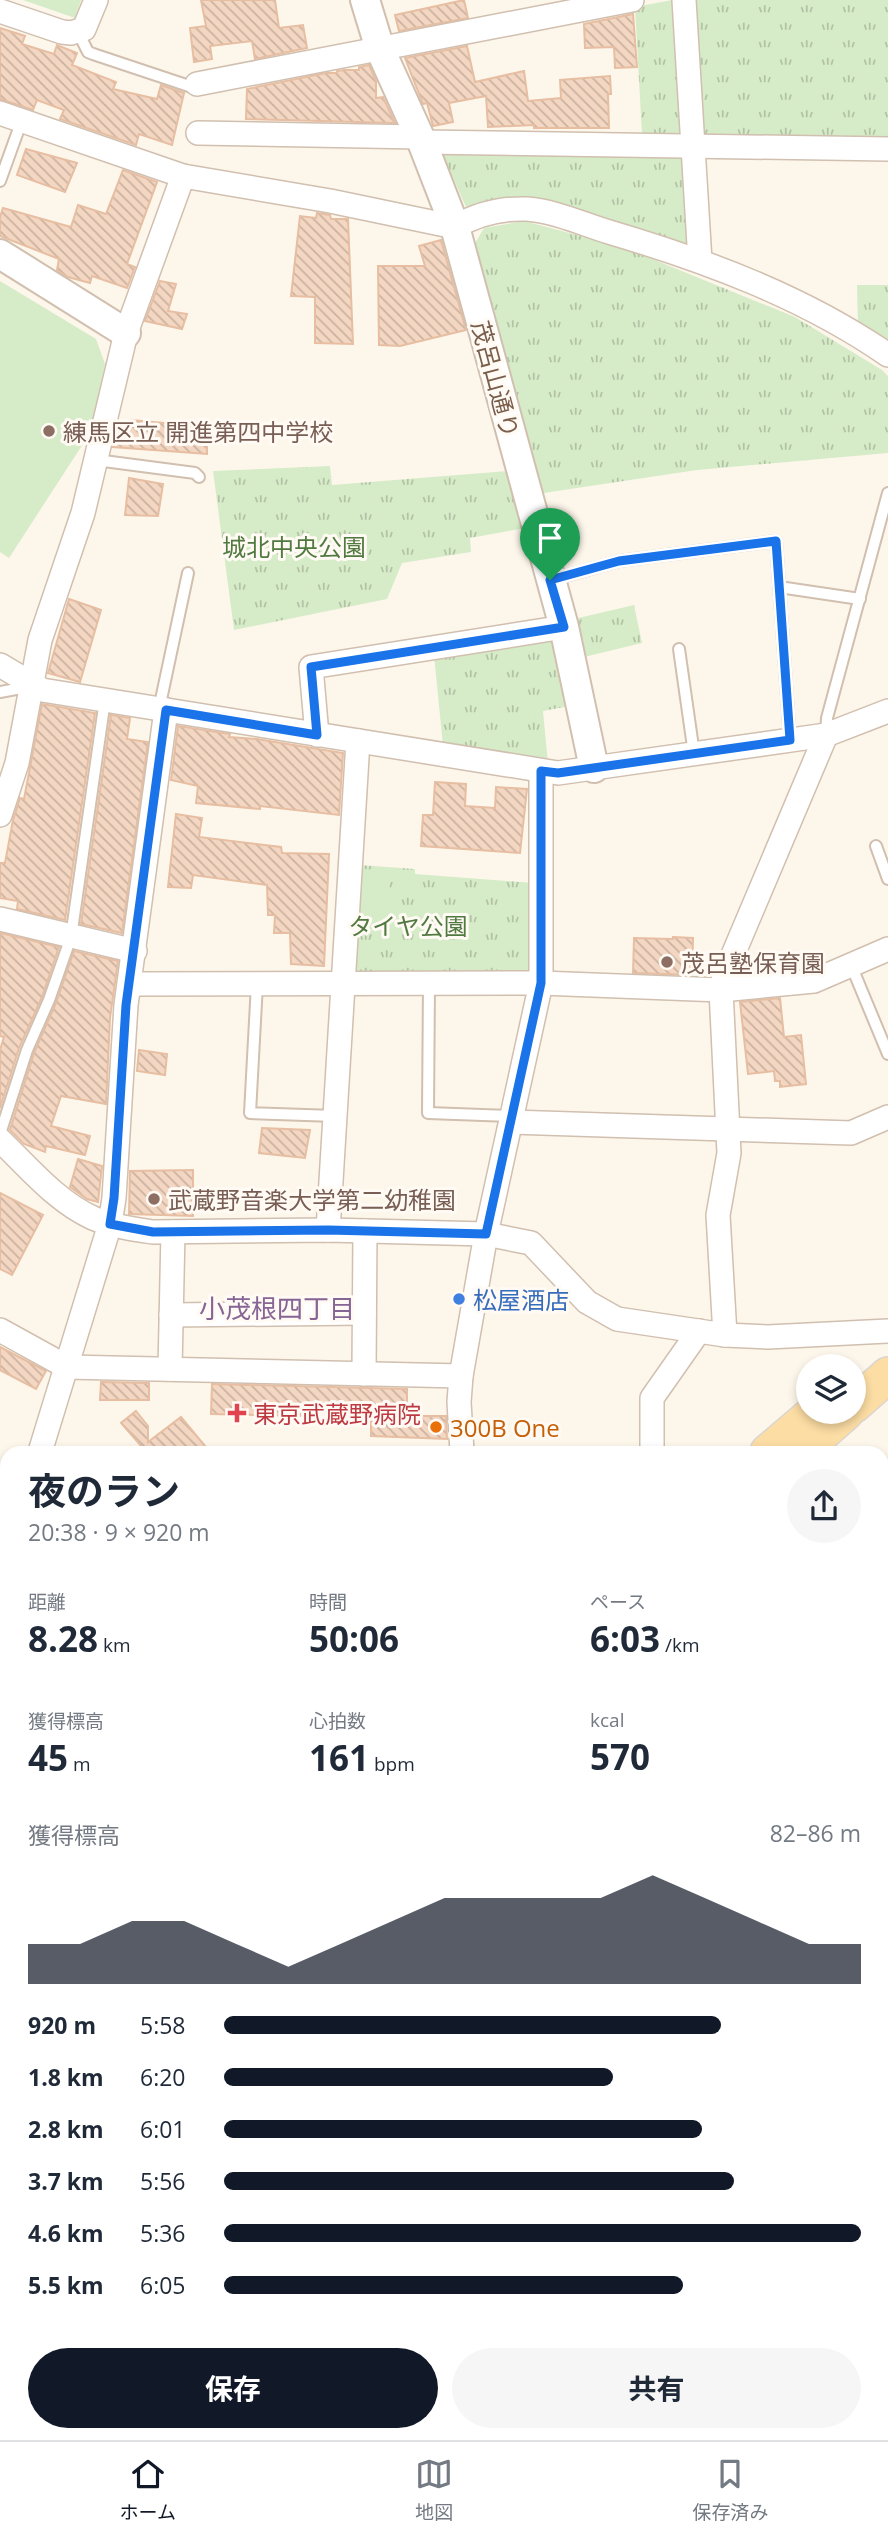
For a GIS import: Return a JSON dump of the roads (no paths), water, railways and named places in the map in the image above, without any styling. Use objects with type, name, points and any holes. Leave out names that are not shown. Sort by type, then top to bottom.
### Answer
[{"type":"main road","points":[[866,1368],[888,1349]]},
{"type":"main road","points":[[866,1394],[888,1375]]},
{"type":"main road","points":[[775,1446],[801,1424]]},
{"type":"main road","points":[[807,1446],[832,1424]]},
{"type":"street","points":[[0,11],[62,32],[78,32],[89,21],[96,0]]},
{"type":"street","name":"茂呂山通り","points":[[365,0],[380,49],[421,139],[455,227],[564,627],[594,768]]},
{"type":"street","points":[[197,84],[632,0]]},
{"type":"street","points":[[684,0],[699,261]]},
{"type":"street","points":[[0,113],[183,176],[330,201],[455,227],[493,211],[529,209],[699,261],[807,308],[888,355]]},
{"type":"street","points":[[198,133],[888,149]]},
{"type":"street","points":[[0,815],[17,762],[40,640],[83,513],[126,333],[183,176]]},
{"type":"street","points":[[0,254],[126,333]]},
{"type":"street","points":[[317,735],[311,667],[564,627]]},
{"type":"street","points":[[0,665],[42,690],[558,773],[826,735],[888,711]]},
{"type":"street","points":[[42,1446],[110,1224],[126,1005],[135,951],[163,709]]},
{"type":"street","points":[[725,1335],[718,1215],[729,1153],[729,1129],[721,990],[729,964],[826,735]]},
{"type":"street","points":[[328,1230],[358,741]]},
{"type":"street","points":[[462,1446],[459,1402],[461,1376],[486,1234],[541,983],[541,771]]},
{"type":"street","points":[[0,919],[135,951]]},
{"type":"street","points":[[130,984],[541,983],[721,990],[814,981],[888,949]]},
{"type":"street","points":[[512,1119],[851,1133],[888,1117]]},
{"type":"street","points":[[0,1140],[74,1207],[92,1218],[110,1224],[153,1232],[328,1230],[486,1234],[531,1243],[587,1302],[618,1319],[725,1335],[792,1336],[888,1331]]},
{"type":"street","points":[[170,1369],[173,1231]]},
{"type":"street","points":[[363,1374],[365,1231]]},
{"type":"street","points":[[171,1315],[364,1313]]},
{"type":"street","points":[[0,1330],[67,1367],[461,1376]]},
{"type":"street","points":[[652,1446],[652,1398],[699,1331]]},
{"type":"lane","points":[[78,32],[88,52],[189,86],[197,84]]},
{"type":"lane","points":[[0,181],[22,120]]},
{"type":"lane","points":[[96,460],[195,473],[199,477]]},
{"type":"lane","points":[[826,735],[827,718],[888,493]]},
{"type":"lane","points":[[550,580],[619,561],[776,541],[790,740]]},
{"type":"lane","points":[[163,709],[188,573]]},
{"type":"lane","points":[[779,587],[860,599]]},
{"type":"lane","points":[[679,649],[694,754]]},
{"type":"lane","points":[[0,692],[33,686]]},
{"type":"lane","points":[[0,1134],[27,1050],[49,1000],[71,937],[105,700]]},
{"type":"lane","points":[[876,846],[888,879]]},
{"type":"lane","points":[[851,965],[888,1054]]},
{"type":"lane","points":[[429,983],[428,1113],[512,1119]]},
{"type":"lane","points":[[257,984],[250,1113],[335,1116]]},
{"type":"place","name":"練馬区立 開進第四中学校","points":[[49,431]]},
{"type":"place","name":"茂呂塾保育園","points":[[667,962]]},
{"type":"place","name":"武蔵野音楽大学第二幼稚園","points":[[154,1199]]},
{"type":"place","name":"松屋酒店","points":[[459,1299]]},
{"type":"place","name":"東京武蔵野病院","points":[[237,1413]]},
{"type":"place","name":"300B One","points":[[436,1427]]},
{"type":"district","name":"小茂根四丁目","points":[[277,1308]]},
{"type":"park label","name":"城北中央公園","points":[[294,546]]},
{"type":"park label","name":"タイヤ公園","points":[[408,925]]}]
